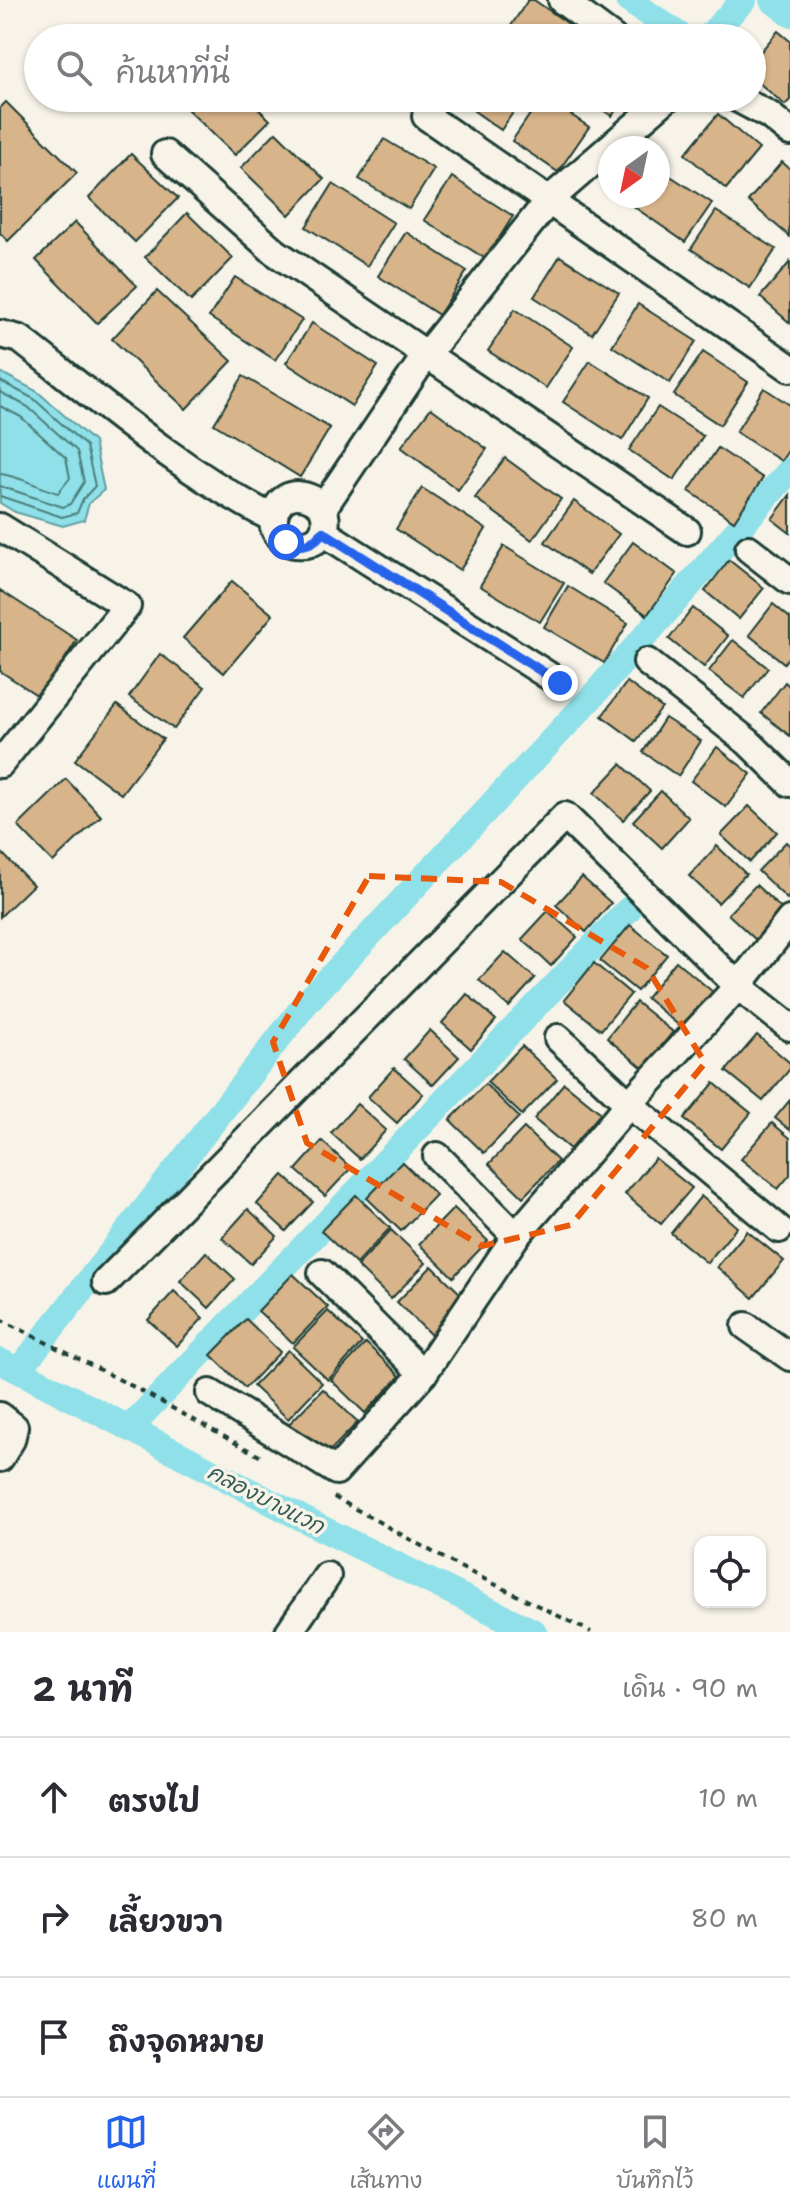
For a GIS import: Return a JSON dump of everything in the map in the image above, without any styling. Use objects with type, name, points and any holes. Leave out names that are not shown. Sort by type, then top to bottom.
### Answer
[{"type":"street","points":[[562,0],[594,24]]},
{"type":"street","points":[[560,683],[323,520],[311,497],[295,495],[280,503],[274,519],[280,536],[295,545],[311,543],[323,520],[426,355],[549,200],[651,112]]},
{"type":"street","points":[[763,112],[790,132]]},
{"type":"street","points":[[426,116],[790,368]]},
{"type":"street","points":[[165,154],[275,252],[687,531]]},
{"type":"street","points":[[0,311],[10,337],[213,485],[274,519]]},
{"type":"street","points":[[0,527],[127,606],[0,764]]},
{"type":"street","points":[[749,549],[790,581]]},
{"type":"street","points":[[647,662],[748,742],[790,783]]},
{"type":"street","points":[[106,1282],[565,816],[738,986],[790,1027]]},
{"type":"street","points":[[210,1393],[336,1471],[423,1374],[516,1236],[629,1104],[738,986],[790,920]]},
{"type":"street","points":[[558,1038],[629,1104],[779,1229]]},
{"type":"street","points":[[437,1156],[516,1236]]},
{"type":"street","points":[[322,1273],[423,1374]]},
{"type":"street","points":[[746,1326],[790,1357]]},
{"type":"street","points":[[0,1416],[14,1427],[11,1440],[0,1458]]},
{"type":"street","points":[[289,1632],[327,1576]]},
{"type":"path","points":[[0,1319],[134,1387],[266,1460]]},
{"type":"path","points":[[334,1497],[456,1565],[591,1632]]},
{"type":"highlighted area","points":[[369,876],[501,882],[647,968],[705,1063],[571,1225],[482,1246],[307,1143],[273,1042]]},
{"type":"water","points":[[0,372],[38,392],[94,442],[104,490],[89,503],[84,520],[63,526],[15,512],[0,503]]},
{"type":"building","points":[[528,0],[534,0],[569,24],[512,24]]},
{"type":"building","points":[[778,31],[790,41],[790,100],[785,105],[766,89],[766,45]]},
{"type":"building","points":[[6,102],[77,173],[8,241],[0,233],[0,108]]},
{"type":"building","points":[[190,112],[262,112],[270,120],[235,155]]},
{"type":"building","points":[[476,112],[513,112],[501,130]]},
{"type":"building","points":[[532,112],[567,112],[589,127],[558,172],[512,141]]},
{"type":"building","points":[[718,114],[759,149],[726,189],[685,154]]},
{"type":"building","points":[[276,132],[324,179],[289,215],[241,168]]},
{"type":"building","points":[[384,139],[434,169],[409,209],[359,179]]},
{"type":"building","points":[[131,154],[178,198],[135,242],[89,198]]},
{"type":"building","points":[[782,162],[790,169],[789,236],[748,201]]},
{"type":"building","points":[[670,176],[712,203],[685,242],[636,208],[670,208]]},
{"type":"building","points":[[452,177],[513,216],[486,259],[424,220]]},
{"type":"building","points":[[333,184],[394,223],[367,266],[306,227]]},
{"type":"building","points":[[716,211],[776,249],[750,288],[691,249]]},
{"type":"building","points":[[187,213],[233,258],[191,301],[145,257]]},
{"type":"building","points":[[75,222],[137,286],[97,323],[36,260]]},
{"type":"building","points":[[406,232],[467,271],[439,315],[378,276]]},
{"type":"building","points":[[560,256],[619,293],[592,334],[534,297]]},
{"type":"building","points":[[790,262],[790,323],[760,297]]},
{"type":"building","points":[[235,277],[302,320],[275,360],[209,317]]},
{"type":"building","points":[[157,291],[232,361],[186,409],[112,339]]},
{"type":"building","points":[[638,304],[696,341],[670,383],[612,346]]},
{"type":"building","points":[[515,309],[573,347],[546,388],[488,351]]},
{"type":"building","points":[[312,323],[378,366],[352,406],[286,363]]},
{"type":"building","points":[[703,352],[748,382],[720,425],[674,395]]},
{"type":"building","points":[[590,361],[648,398],[622,440],[563,402]]},
{"type":"building","points":[[243,376],[330,428],[300,477],[214,424]]},
{"type":"building","points":[[764,388],[790,405],[790,448],[781,461],[736,432]]},
{"type":"building","points":[[658,407],[703,436],[674,480],[629,450]]},
{"type":"building","points":[[431,408],[487,449],[458,490],[401,447]]},
{"type":"building","points":[[718,448],[763,478],[734,521],[689,491]]},
{"type":"building","points":[[505,458],[561,499],[532,540],[475,498]]},
{"type":"building","points":[[422,488],[486,529],[460,570],[396,529]]},
{"type":"building","points":[[790,495],[790,533],[772,519]]},
{"type":"building","points":[[574,501],[619,534],[589,574],[545,542]]},
{"type":"building","points":[[633,542],[677,574],[647,615],[603,583]]},
{"type":"building","points":[[504,546],[564,583],[540,622],[480,586]]},
{"type":"building","points":[[729,560],[764,588],[739,619],[705,591]]},
{"type":"building","points":[[232,581],[273,615],[224,673],[183,638]]},
{"type":"building","points":[[568,586],[628,623],[604,663],[544,627]]},
{"type":"building","points":[[0,590],[77,640],[40,697],[0,671]]},
{"type":"building","points":[[773,604],[790,618],[790,655],[784,663],[749,635]]},
{"type":"building","points":[[693,608],[728,636],[704,667],[669,639]]},
{"type":"building","points":[[733,640],[768,668],[744,698],[709,671]]},
{"type":"building","points":[[160,654],[205,687],[174,729],[129,697]]},
{"type":"building","points":[[627,682],[662,708],[636,741],[602,716]]},
{"type":"building","points":[[785,682],[790,687],[790,736],[761,713]]},
{"type":"building","points":[[117,705],[163,739],[121,794],[75,760]]},
{"type":"building","points":[[665,718],[701,741],[678,776],[643,752]]},
{"type":"building","points":[[717,747],[751,774],[726,807],[691,781]]},
{"type":"building","points":[[621,764],[650,791],[623,820],[594,793]]},
{"type":"building","points":[[66,779],[101,816],[53,862],[18,826]]},
{"type":"building","points":[[661,791],[689,818],[662,848],[633,821]]},
{"type":"building","points":[[749,806],[777,832],[750,862],[721,835]]},
{"type":"building","points":[[786,842],[790,846],[790,895],[787,899],[758,871]]},
{"type":"building","points":[[717,846],[746,874],[718,903],[689,876]]},
{"type":"building","points":[[0,851],[33,885],[0,917]]},
{"type":"building","points":[[582,877],[611,903],[586,932],[556,905]]},
{"type":"building","points":[[756,885],[785,912],[757,941],[728,914]]},
{"type":"building","points":[[548,911],[577,937],[551,966],[522,939]]},
{"type":"building","points":[[630,925],[667,955],[637,991],[600,961]]},
{"type":"building","points":[[505,952],[535,978],[509,1007],[479,980]]},
{"type":"building","points":[[676,961],[713,992],[682,1028],[646,998]]},
{"type":"building","points":[[594,963],[631,994],[601,1030],[564,1000]]},
{"type":"building","points":[[467,994],[496,1020],[471,1049],[442,1023]]},
{"type":"building","points":[[636,1002],[673,1032],[643,1068],[607,1038]]},
{"type":"building","points":[[430,1030],[459,1057],[433,1085],[404,1059]]},
{"type":"building","points":[[757,1035],[790,1063],[790,1069],[763,1101],[726,1071]]},
{"type":"building","points":[[522,1046],[557,1079],[522,1115],[487,1082]]},
{"type":"building","points":[[394,1068],[423,1094],[397,1123],[368,1097]]},
{"type":"building","points":[[564,1083],[601,1113],[570,1149],[534,1119]]},
{"type":"building","points":[[714,1083],[751,1113],[721,1149],[684,1119]]},
{"type":"building","points":[[485,1084],[519,1117],[484,1153],[450,1120]]},
{"type":"building","points":[[790,1100],[790,1130],[775,1118]]},
{"type":"building","points":[[357,1104],[386,1130],[360,1159],[331,1133]]},
{"type":"building","points":[[772,1123],[790,1138],[790,1175],[778,1189],[741,1159]]},
{"type":"building","points":[[524,1128],[558,1161],[523,1197],[489,1164]]},
{"type":"building","points":[[322,1141],[351,1168],[325,1196],[296,1170]]},
{"type":"building","points":[[655,1158],[692,1188],[661,1224],[625,1194]]},
{"type":"building","points":[[402,1162],[436,1195],[401,1231],[367,1198]]},
{"type":"building","points":[[283,1175],[313,1202],[286,1231],[257,1204]]},
{"type":"building","points":[[356,1195],[390,1228],[356,1264],[321,1231]]},
{"type":"building","points":[[701,1196],[737,1227],[707,1263],[671,1233]]},
{"type":"building","points":[[454,1208],[488,1241],[453,1277],[419,1244]]},
{"type":"building","points":[[248,1209],[277,1236],[251,1264],[222,1238]]},
{"type":"building","points":[[391,1230],[426,1263],[391,1299],[357,1266]]},
{"type":"building","points":[[747,1231],[784,1261],[753,1298],[717,1267]]},
{"type":"building","points":[[206,1252],[235,1279],[209,1308],[180,1281]]},
{"type":"building","points":[[432,1266],[466,1299],[431,1335],[397,1302]]},
{"type":"building","points":[[293,1274],[328,1307],[293,1343],[258,1311]]},
{"type":"building","points":[[174,1291],[203,1318],[177,1346],[148,1320]]},
{"type":"building","points":[[328,1311],[362,1343],[328,1380],[293,1347]]},
{"type":"building","points":[[246,1319],[280,1352],[245,1388],[211,1355]]},
{"type":"building","points":[[366,1343],[400,1376],[365,1413],[331,1380]]},
{"type":"building","points":[[288,1350],[322,1383],[288,1419],[253,1386]]},
{"type":"building","points":[[323,1389],[358,1422],[323,1458],[288,1425]]},
{"type":"waterway","points":[[628,0],[663,24]]},
{"type":"waterway","points":[[721,24],[744,0]]},
{"type":"waterway","points":[[772,0],[790,14]]},
{"type":"waterway","points":[[19,1370],[307,1002],[591,698],[790,470]]},
{"type":"waterway","points":[[130,1427],[629,909]]},
{"type":"waterway","name":"คลองบางแวก","points":[[0,1361],[317,1526],[534,1632]]},
{"type":"route","points":[[286,542],[304,545],[323,532],[560,683]]}]
